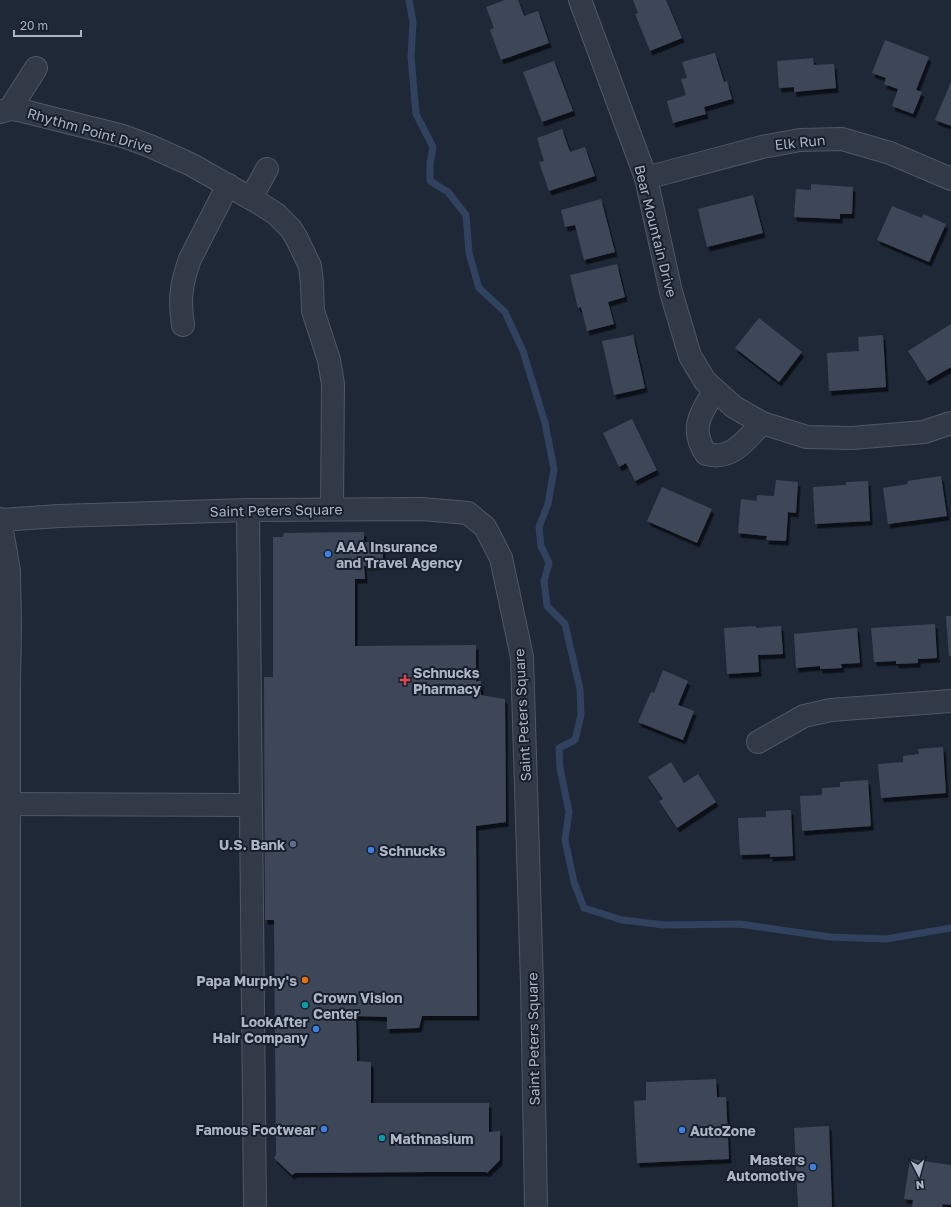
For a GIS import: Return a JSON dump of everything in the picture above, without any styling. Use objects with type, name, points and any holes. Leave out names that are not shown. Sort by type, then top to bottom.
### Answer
[{"type":"street","name":"Bear Mountain Drive","points":[[580,0],[646,178],[671,292],[690,356],[705,381],[734,407],[762,423],[806,437],[852,438],[924,432],[951,423]]},
{"type":"street","points":[[3,104],[36,68]]},
{"type":"street","name":"Rhythm Point Drive","points":[[3,104],[136,141],[177,157],[251,198],[276,214],[291,229],[310,266],[313,311],[318,330],[327,350],[332,375],[332,509]]},
{"type":"street","name":"Elk Run","points":[[646,178],[762,147],[800,140],[842,139],[890,153],[951,179]]},
{"type":"street","points":[[251,198],[267,169]]},
{"type":"street","points":[[183,325],[180,293],[186,271],[190,259],[228,185]]},
{"type":"street","points":[[715,390],[698,419],[697,433],[701,446],[706,454],[715,456],[727,454],[738,449],[762,423]]},
{"type":"street","name":"Saint Peters Square","points":[[0,520],[59,516],[248,510],[422,508],[468,513],[485,527],[500,558],[522,657],[532,992],[536,1207]]},
{"type":"street","points":[[248,510],[255,1207]]},
{"type":"street","points":[[0,520],[9,571],[10,627],[4,804],[9,1207]]},
{"type":"street","points":[[758,742],[804,716],[831,710],[951,701]]},
{"type":"street","points":[[4,804],[251,805]]},
{"type":"building","points":[[505,0],[518,0],[524,16],[538,11],[549,43],[501,60],[490,30],[494,28],[486,7]]},
{"type":"building","points":[[633,0],[666,0],[682,38],[650,51],[635,14],[638,13]]},
{"type":"building","points":[[885,40],[929,57],[916,90],[922,92],[913,114],[892,106],[898,89],[884,84],[886,78],[872,73]]},
{"type":"building","points":[[715,53],[724,82],[727,81],[732,99],[704,107],[706,114],[673,123],[667,101],[686,95],[681,79],[687,78],[682,62]]},
{"type":"building","points":[[813,58],[814,65],[834,64],[836,88],[794,92],[794,87],[779,88],[777,61]]},
{"type":"building","points":[[554,61],[573,111],[542,122],[523,72]]},
{"type":"building","points":[[951,82],[951,126],[935,120]]},
{"type":"building","points":[[562,129],[570,152],[585,147],[595,176],[549,191],[539,162],[544,161],[537,138]]},
{"type":"building","points":[[811,184],[853,187],[852,214],[840,214],[840,219],[794,217],[796,189],[811,190]]},
{"type":"building","points":[[753,195],[763,233],[707,247],[698,209]]},
{"type":"building","points":[[601,199],[615,252],[584,260],[575,225],[565,227],[561,210]]},
{"type":"building","points":[[892,206],[922,218],[923,214],[946,224],[929,262],[877,240]]},
{"type":"building","points":[[617,264],[625,297],[608,302],[614,324],[587,331],[581,307],[578,308],[570,275]]},
{"type":"building","points":[[759,318],[802,352],[779,382],[735,348]]},
{"type":"building","points":[[951,324],[951,367],[927,381],[908,351]]},
{"type":"building","points":[[633,335],[645,388],[614,395],[602,341]]},
{"type":"building","points":[[883,335],[886,387],[829,391],[827,353],[859,351],[858,337]]},
{"type":"building","points":[[632,419],[657,470],[635,481],[626,463],[619,467],[603,433]]},
{"type":"building","points":[[941,476],[947,516],[888,524],[883,488],[908,484],[907,481]]},
{"type":"building","points":[[776,480],[798,482],[796,513],[788,512],[786,541],[766,540],[767,536],[738,533],[741,499],[757,501],[757,495],[774,496]]},
{"type":"building","points":[[868,481],[870,521],[815,524],[813,487],[846,485],[846,482]]},
{"type":"building","points":[[662,487],[712,509],[697,543],[647,521]]},
{"type":"building","name":"Schnucks","points":[[364,532],[364,542],[383,542],[383,565],[364,566],[365,579],[355,579],[355,646],[476,645],[476,681],[481,681],[481,695],[505,699],[506,822],[476,826],[477,1016],[422,1016],[419,1028],[387,1029],[387,1017],[356,1016],[357,1061],[371,1062],[371,1103],[489,1103],[489,1132],[500,1131],[500,1160],[487,1173],[295,1173],[292,1175],[274,1158],[276,1155],[274,920],[265,920],[264,677],[273,677],[273,537],[283,537],[284,533]]},
{"type":"building","points":[[946,616],[951,616],[951,656],[949,656]]},
{"type":"building","points":[[935,624],[937,658],[918,659],[918,663],[896,664],[896,661],[874,662],[871,628]]},
{"type":"building","points":[[756,626],[756,628],[781,626],[783,654],[758,655],[759,672],[727,674],[724,628]]},
{"type":"building","points":[[857,628],[860,663],[841,664],[842,668],[820,669],[820,666],[796,668],[794,634]]},
{"type":"building","points":[[663,670],[688,681],[678,705],[694,711],[683,740],[638,722],[651,692],[654,693]]},
{"type":"building","points":[[943,747],[946,793],[881,798],[878,764],[903,762],[903,756],[919,754],[918,749]]},
{"type":"building","points":[[671,762],[684,783],[698,774],[716,802],[677,828],[659,801],[663,799],[648,777]]},
{"type":"building","points":[[868,780],[871,826],[802,831],[800,796],[822,795],[822,788],[840,787],[840,782]]},
{"type":"building","points":[[791,810],[793,856],[770,857],[770,854],[740,855],[738,818],[766,817],[766,811]]},
{"type":"building","name":"AutoZone","points":[[716,1079],[717,1097],[726,1097],[729,1159],[637,1163],[634,1101],[646,1100],[646,1082]]},
{"type":"building","name":"Masters Automotive","points":[[829,1126],[832,1207],[798,1207],[794,1128]]},
{"type":"building","points":[[910,1159],[951,1165],[951,1205],[943,1204],[942,1207],[912,1207],[913,1200],[904,1199]]},
{"type":"waterway","points":[[409,0],[413,22],[411,57],[416,114],[433,147],[430,163],[430,181],[448,192],[466,215],[469,253],[479,288],[505,312],[523,351],[545,423],[554,469],[548,504],[539,527],[541,546],[549,563],[544,581],[547,606],[565,624],[580,689],[581,715],[575,740],[559,748],[560,768],[569,812],[565,840],[574,882],[584,908],[622,920],[664,925],[739,924],[830,937],[886,939],[951,928]]},
{"type":"place","name":"AAA Insurance and Travel Agency","points":[[328,554]]},
{"type":"place","name":"Schnucks Pharmacy","points":[[405,680]]},
{"type":"place","name":"U.S. Bank","points":[[293,844]]},
{"type":"place","name":"Schnucks","points":[[371,850]]},
{"type":"place","name":"Papa Murphy's","points":[[305,980]]},
{"type":"place","name":"Crown Vision Center","points":[[305,1005]]},
{"type":"place","name":"LookAfter Hair Company","points":[[316,1029]]},
{"type":"place","name":"Famous Footwear","points":[[324,1129]]},
{"type":"place","name":"AutoZone","points":[[682,1130]]},
{"type":"place","name":"Mathnasium","points":[[382,1138]]},
{"type":"place","name":"Masters Automotive","points":[[813,1167]]}]
